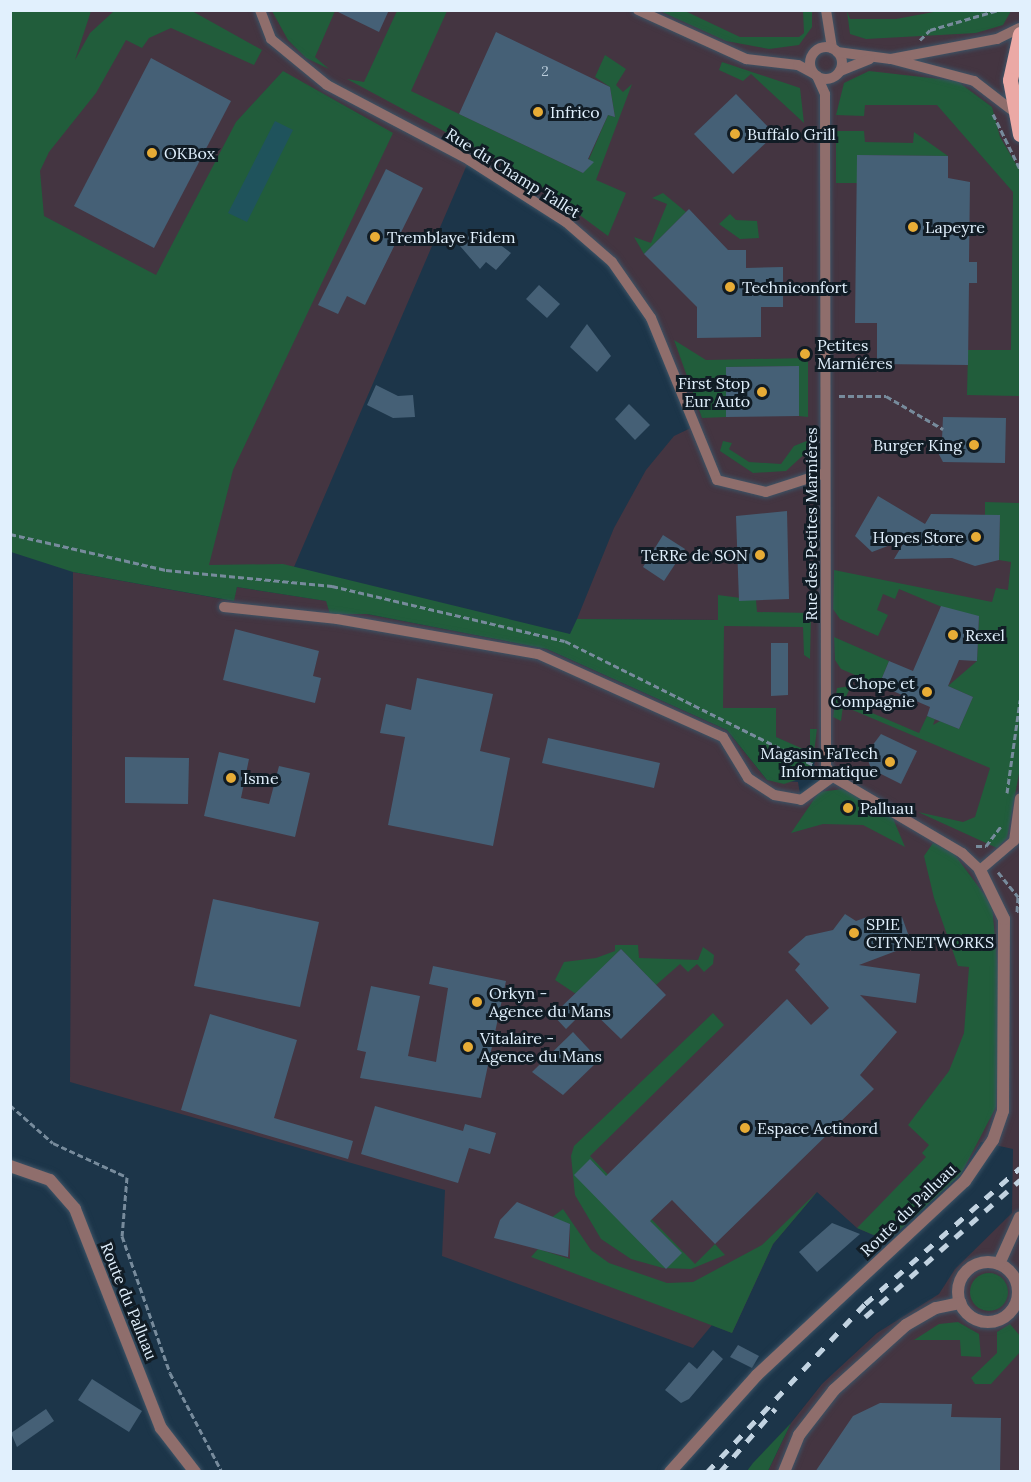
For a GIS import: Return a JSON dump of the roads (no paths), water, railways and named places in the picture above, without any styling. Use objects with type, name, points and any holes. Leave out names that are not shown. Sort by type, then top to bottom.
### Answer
[{"type":"main road","points":[[1020,34],[1011,69],[1012,111],[1020,134]]},
{"type":"street","name":"Route du Palluau","points":[[670,1472],[757,1375],[965,1181],[993,1140],[1003,1111],[1005,919],[980,870]]},
{"type":"street","name":"Route du Palluau","points":[[10,1166],[50,1180],[75,1209],[161,1428],[195,1472]]},
{"type":"street","points":[[999,1264],[1020,1217]]},
{"type":"street","points":[[979,1263],[999,1264],[1013,1274],[1019,1291],[1009,1315],[986,1323],[970,1317],[960,1303],[963,1275],[979,1263]]},
{"type":"street","points":[[784,1472],[799,1436],[834,1390],[906,1325],[936,1308],[960,1303]]},
{"type":"lane","name":"Rue du Champ Tallet","points":[[260,10],[270,39],[327,85],[470,160],[566,222],[612,262],[651,318],[717,480],[766,492],[825,473]]},
{"type":"lane","points":[[638,10],[746,59],[798,65],[815,75],[836,74],[871,59]]},
{"type":"lane","points":[[814,54],[826,16]]},
{"type":"lane","points":[[826,16],[835,50],[836,74]]},
{"type":"lane","points":[[891,59],[919,51],[997,39],[1020,28]]},
{"type":"lane","points":[[798,65],[814,54],[835,50],[871,59],[891,59],[974,81],[1012,111]]},
{"type":"lane","name":"Rue des Petites Marniéres","points":[[814,54],[815,75],[825,94],[826,766],[833,777]]},
{"type":"lane","name":"Rue des Petites Marniéres","points":[[825,94],[836,74]]},
{"type":"lane","points":[[224,607],[337,620],[538,654],[723,737],[748,778],[774,795],[801,800],[833,777],[919,834],[980,870],[1014,841],[1020,798]]},
{"type":"railway","points":[[707,1472],[865,1304],[1020,1168]]},
{"type":"railway","points":[[865,1317],[1020,1180]]},
{"type":"railway","points":[[720,1472],[775,1409]]},
{"type":"place","name":"Infrico","points":[[538,112]]},
{"type":"place","name":"Buffalo Grill","points":[[735,134]]},
{"type":"place","name":"OKBox","points":[[152,153]]},
{"type":"place","name":"Lapeyre","points":[[913,227]]},
{"type":"place","name":"Tremblaye Fidem","points":[[375,237]]},
{"type":"place","name":"Techniconfort","points":[[730,287]]},
{"type":"place","name":"Petites Marniéres","points":[[805,354]]},
{"type":"place","name":"First Stop Eur Auto","points":[[762,392]]},
{"type":"place","name":"Burger King","points":[[974,445]]},
{"type":"place","name":"Hopes Store","points":[[976,537]]},
{"type":"place","name":"TeRRe de SON","points":[[760,555]]},
{"type":"place","name":"Rexel","points":[[953,635]]},
{"type":"place","name":"Chope et Compagnie","points":[[927,692]]},
{"type":"place","name":"Magasin FaTech Informatique","points":[[890,762]]},
{"type":"place","name":"Isme","points":[[231,778]]},
{"type":"place","name":"Palluau","points":[[848,808]]},
{"type":"place","name":"SPIE CITYNETWORKS","points":[[854,933]]},
{"type":"place","name":"Orkyn - Agence du Mans","points":[[477,1002]]},
{"type":"place","name":"Vitalaire - Agence du Mans","points":[[468,1047]]},
{"type":"place","name":"Espace Actinord","points":[[745,1128]]}]
